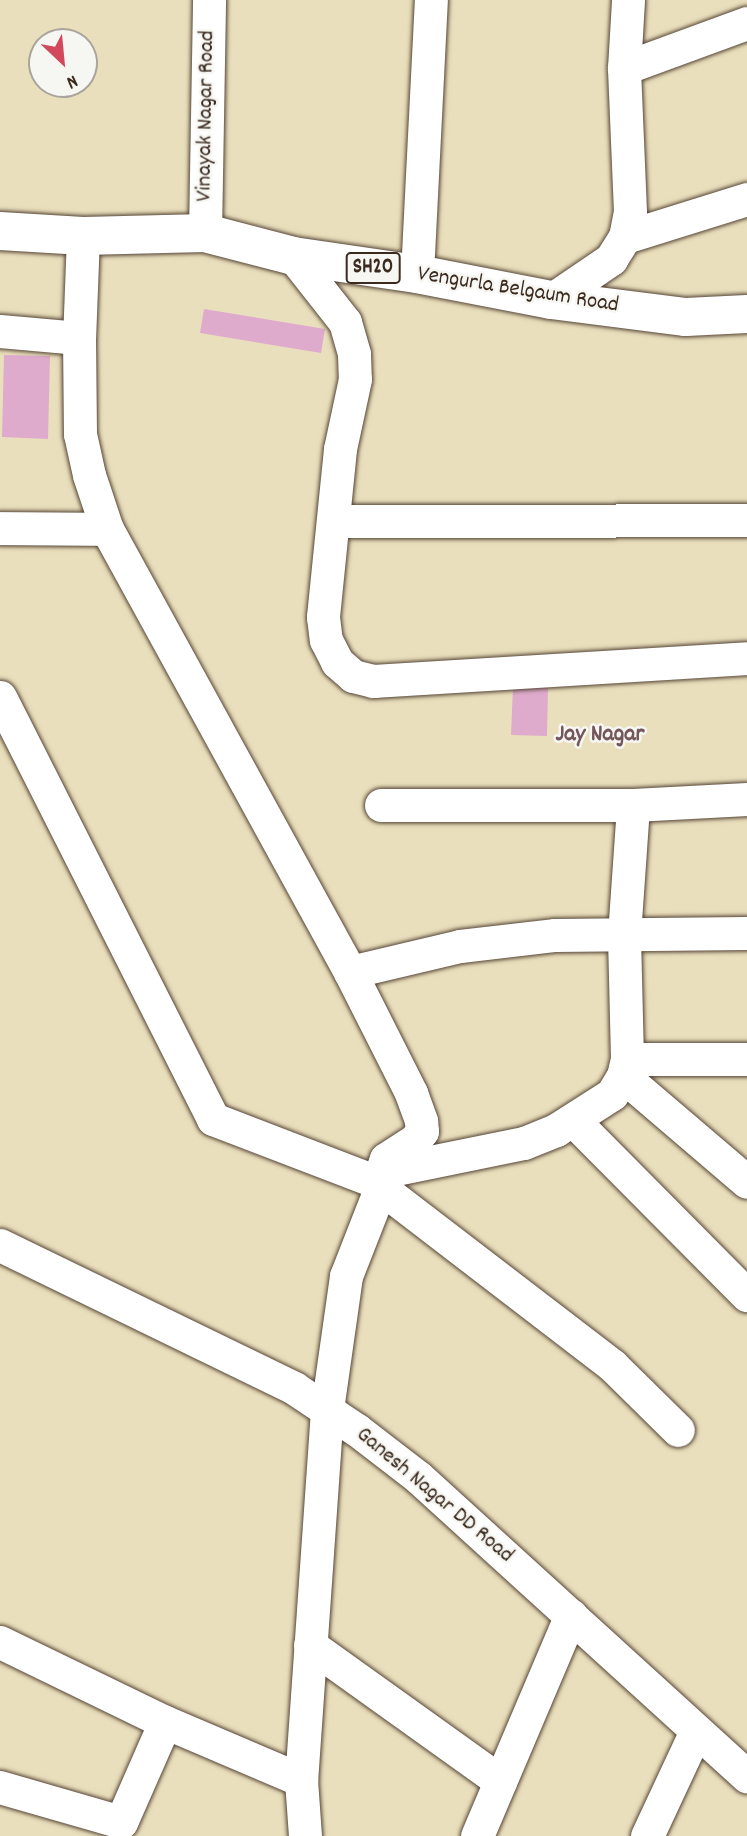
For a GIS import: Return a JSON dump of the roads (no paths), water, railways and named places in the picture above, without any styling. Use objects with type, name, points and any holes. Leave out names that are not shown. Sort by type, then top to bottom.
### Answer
[{"type":"main road","name":"Vengurla Belgaum Road","points":[[0,230],[83,236],[205,233],[293,256],[416,274],[551,299],[686,317],[747,314]]},
{"type":"street","name":"Vinayak Nagar Road","points":[[205,233],[209,0]]},
{"type":"street","points":[[416,274],[431,0]]},
{"type":"street","points":[[551,299],[611,259],[625,237],[630,212],[624,68],[628,0]]},
{"type":"street","points":[[624,68],[747,23]]},
{"type":"street","points":[[625,237],[747,199]]},
{"type":"street","points":[[83,236],[79,338],[80,434],[89,475],[107,529],[350,972],[411,1093],[421,1121],[422,1131],[415,1140],[386,1159],[345,1276],[327,1410],[310,1645],[301,1780],[305,1836]]},
{"type":"street","points":[[293,256],[345,322],[354,354],[355,379],[340,449],[335,521],[323,617],[326,640],[337,662],[353,676],[373,681],[747,658]]},
{"type":"street","points":[[0,331],[79,338]]},
{"type":"street","points":[[335,521],[747,520]]},
{"type":"street","points":[[0,528],[107,529]]},
{"type":"street","points":[[0,697],[213,1119],[381,1178],[524,1143],[573,1120],[611,1094],[625,1067],[624,936],[633,805]]},
{"type":"street","points":[[381,805],[633,805],[747,799]]},
{"type":"street","points":[[350,972],[460,946],[555,936],[747,933]]},
{"type":"street","points":[[625,1067],[747,1059]]},
{"type":"street","points":[[625,1067],[747,1182]]},
{"type":"street","points":[[573,1120],[747,1295]]},
{"type":"street","points":[[381,1178],[389,1194],[613,1366],[678,1430]]},
{"type":"street","name":"Ganesh Nagar DD Road","points":[[0,1245],[282,1381],[327,1410],[418,1476],[747,1776]]},
{"type":"street","points":[[477,1836],[571,1615]]},
{"type":"street","points":[[0,1642],[165,1722],[301,1780]]},
{"type":"street","points":[[310,1645],[500,1781]]},
{"type":"street","points":[[0,1787],[124,1829],[165,1722]]},
{"type":"street","points":[[647,1836],[696,1731]]},
{"type":"district","name":"Jay Nagar","points":[[600,736]]}]
